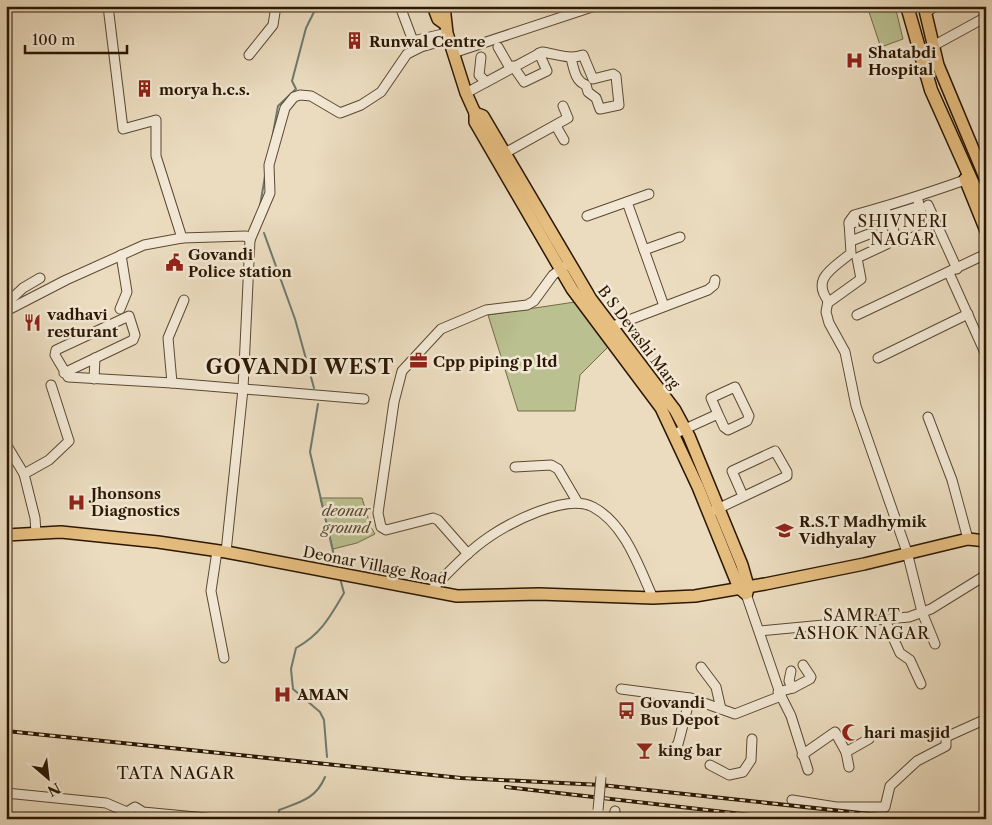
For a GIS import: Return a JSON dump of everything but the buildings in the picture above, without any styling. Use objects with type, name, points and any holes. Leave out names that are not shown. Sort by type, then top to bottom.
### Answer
[{"type":"highway","points":[[905,6],[931,90],[986,213]]},
{"type":"highway","points":[[914,6],[936,84],[986,199]]},
{"type":"main road","name":"B S Devashi Marg","points":[[433,6],[438,19],[447,32]]},
{"type":"main road","name":"B S Devashi Marg","points":[[444,6],[447,16],[447,32],[466,93],[475,113],[475,122],[601,331],[646,386],[674,434],[708,514],[737,566]]},
{"type":"main road","points":[[905,6],[918,65],[986,231]]},
{"type":"main road","points":[[929,8],[933,46],[938,65],[983,163],[986,180]]},
{"type":"main road","name":"B S Devashi Marg","points":[[475,113],[483,116],[505,153],[564,267],[657,384],[685,429],[719,508],[745,589]]},
{"type":"main road","name":"Deonar Village Road","points":[[6,535],[62,532],[221,552],[457,596],[539,594],[653,598],[695,596],[745,589],[864,564],[907,552],[968,539],[986,540]]},
{"type":"street","points":[[108,6],[123,129],[156,120],[156,156],[182,238]]},
{"type":"street","points":[[248,55],[273,25],[276,6]]},
{"type":"street","points":[[404,6],[401,9],[413,41],[447,32]]},
{"type":"street","points":[[453,53],[595,6]]},
{"type":"street","points":[[933,46],[986,17]]},
{"type":"street","points":[[224,658],[211,591],[221,552],[243,389],[250,240],[270,193],[269,165],[285,108],[294,97],[300,95],[311,96],[340,113],[361,105],[381,92],[407,54],[447,32]]},
{"type":"street","points":[[498,47],[524,82],[546,71],[539,53]]},
{"type":"street","points":[[466,93],[539,53],[571,58],[582,55],[593,79],[613,74],[616,76],[619,105],[600,109],[596,98],[577,79],[571,58]]},
{"type":"street","points":[[481,57],[478,75],[486,82]]},
{"type":"street","points":[[505,153],[568,118],[563,106]]},
{"type":"street","points":[[556,126],[564,140]]},
{"type":"street","points":[[885,211],[965,180]]},
{"type":"street","points":[[587,216],[649,194]]},
{"type":"street","points":[[917,197],[924,206],[953,271],[968,314],[986,354]]},
{"type":"street","points":[[627,202],[664,306]]},
{"type":"street","points":[[885,211],[897,239],[900,241],[927,233],[924,206]]},
{"type":"street","points":[[828,301],[832,302],[861,279],[851,242],[850,224],[854,215],[924,206]]},
{"type":"street","points":[[885,211],[887,244],[854,256],[824,277],[822,293],[828,301],[826,312],[829,323],[845,352],[856,406],[907,552],[922,612],[934,644]]},
{"type":"street","points":[[851,242],[869,234]]},
{"type":"street","points":[[6,311],[66,280],[144,245],[182,238],[246,236],[250,240]]},
{"type":"street","points":[[644,250],[680,237]]},
{"type":"street","points":[[857,314],[986,254]]},
{"type":"street","points":[[120,309],[127,292],[121,255]]},
{"type":"street","points":[[468,554],[438,520],[433,518],[386,530],[381,527],[378,513],[394,402],[402,371],[441,329],[486,310],[527,305],[534,301],[553,275],[564,267]]},
{"type":"street","points":[[6,304],[23,288],[40,278]]},
{"type":"street","points":[[601,331],[708,290],[714,286],[715,280]]},
{"type":"street","points":[[172,383],[168,338],[184,300]]},
{"type":"street","points":[[878,358],[968,314]]},
{"type":"street","points":[[64,373],[133,340],[135,335],[128,316],[56,350],[55,355],[64,373],[68,378],[172,383],[364,399]]},
{"type":"street","points":[[94,379],[95,358]]},
{"type":"street","points":[[24,474],[49,460],[69,441],[51,385]]},
{"type":"street","points":[[735,386],[749,418],[728,430],[724,427],[718,414],[711,398],[735,386]]},
{"type":"street","points":[[674,434],[718,414]]},
{"type":"street","points":[[928,417],[952,480],[968,539]]},
{"type":"street","points":[[6,444],[24,474],[35,518],[36,532]]},
{"type":"street","points":[[708,514],[787,476],[787,472],[775,451],[732,471],[743,496]]},
{"type":"street","points":[[515,467],[551,465],[558,468],[578,503]]},
{"type":"street","points":[[430,590],[468,554],[490,537],[526,516],[559,506],[578,503],[592,507],[610,521],[630,548],[653,598]]},
{"type":"street","points":[[760,631],[899,620],[931,609],[986,575]]},
{"type":"street","name":"B S Devashi Marg","points":[[745,589],[775,681],[791,716],[808,770]]},
{"type":"street","points":[[885,620],[900,653],[910,660],[921,684]]},
{"type":"street","points":[[621,689],[690,698],[735,714],[780,694],[811,677],[803,665]]},
{"type":"street","points":[[701,667],[716,687],[721,709]]},
{"type":"street","points":[[775,681],[791,673],[790,683],[792,688]]},
{"type":"street","points":[[671,751],[678,744],[690,698]]},
{"type":"street","points":[[792,800],[836,807],[885,807],[890,786],[917,761],[946,746],[946,737],[986,719]]},
{"type":"street","points":[[802,755],[835,732],[846,752],[849,767]]},
{"type":"street","points":[[710,766],[729,775],[743,772],[751,760],[752,738]]},
{"type":"street","points":[[846,752],[870,739]]},
{"type":"street","points":[[598,810],[602,777]]},
{"type":"street","points":[[6,793],[106,802],[126,815],[135,807],[143,815],[217,819]]},
{"type":"green space","points":[[867,6],[895,6],[903,39],[884,46],[880,45]]},
{"type":"green space","points":[[575,302],[613,342],[580,375],[575,411],[518,411],[488,315]]},
{"type":"green space","name":"deonar ground","points":[[320,498],[362,498],[369,521],[366,524],[369,524],[375,534],[357,543],[333,549]]},
{"type":"waterway","points":[[272,139],[278,106],[296,89],[292,81],[306,28],[317,6]]},
{"type":"waterway","points":[[260,206],[265,176]]},
{"type":"waterway","points":[[264,233],[295,319],[314,388]]},
{"type":"waterway","points":[[318,404],[310,452],[335,560]]},
{"type":"waterway","points":[[327,757],[324,720],[320,712],[293,689],[291,669],[296,648],[305,643],[318,631],[344,593],[340,578]]},
{"type":"waterway","points":[[278,819],[279,810],[312,795],[325,777]]},
{"type":"railway","points":[[6,731],[461,778],[601,785],[916,819]]},
{"type":"railway","points":[[506,787],[786,819]]},
{"type":"place","name":"Runwal Centre","points":[[355,41]]},
{"type":"place","name":"Shatabdi Hospital","points":[[854,61]]},
{"type":"place","name":"morya h.c.s.","points":[[145,89]]},
{"type":"place","name":"Govandi Police station","points":[[174,263]]},
{"type":"place","name":"vadhavi resturant","points":[[33,323]]},
{"type":"place","name":"Cpp piping p ltd","points":[[419,361]]},
{"type":"place","name":"Jhonsons Diagnostics","points":[[77,502]]},
{"type":"place","name":"R.S.T Madhymik Vidhyalay","points":[[785,530]]},
{"type":"place","name":"AMAN","points":[[283,694]]},
{"type":"place","name":"Govandi Bus Depot","points":[[626,711]]},
{"type":"place","name":"hari masjid","points":[[850,732]]},
{"type":"place","name":"king bar","points":[[644,750]]},
{"type":"district","name":"SHIVNERI NAGAR","points":[[903,230]]},
{"type":"district","name":"GOVANDI WEST","points":[[300,367]]},
{"type":"district","name":"SAMRAT ASHOK NAGAR","points":[[862,624]]},
{"type":"district","name":"TATA NAGAR","points":[[176,773]]}]
